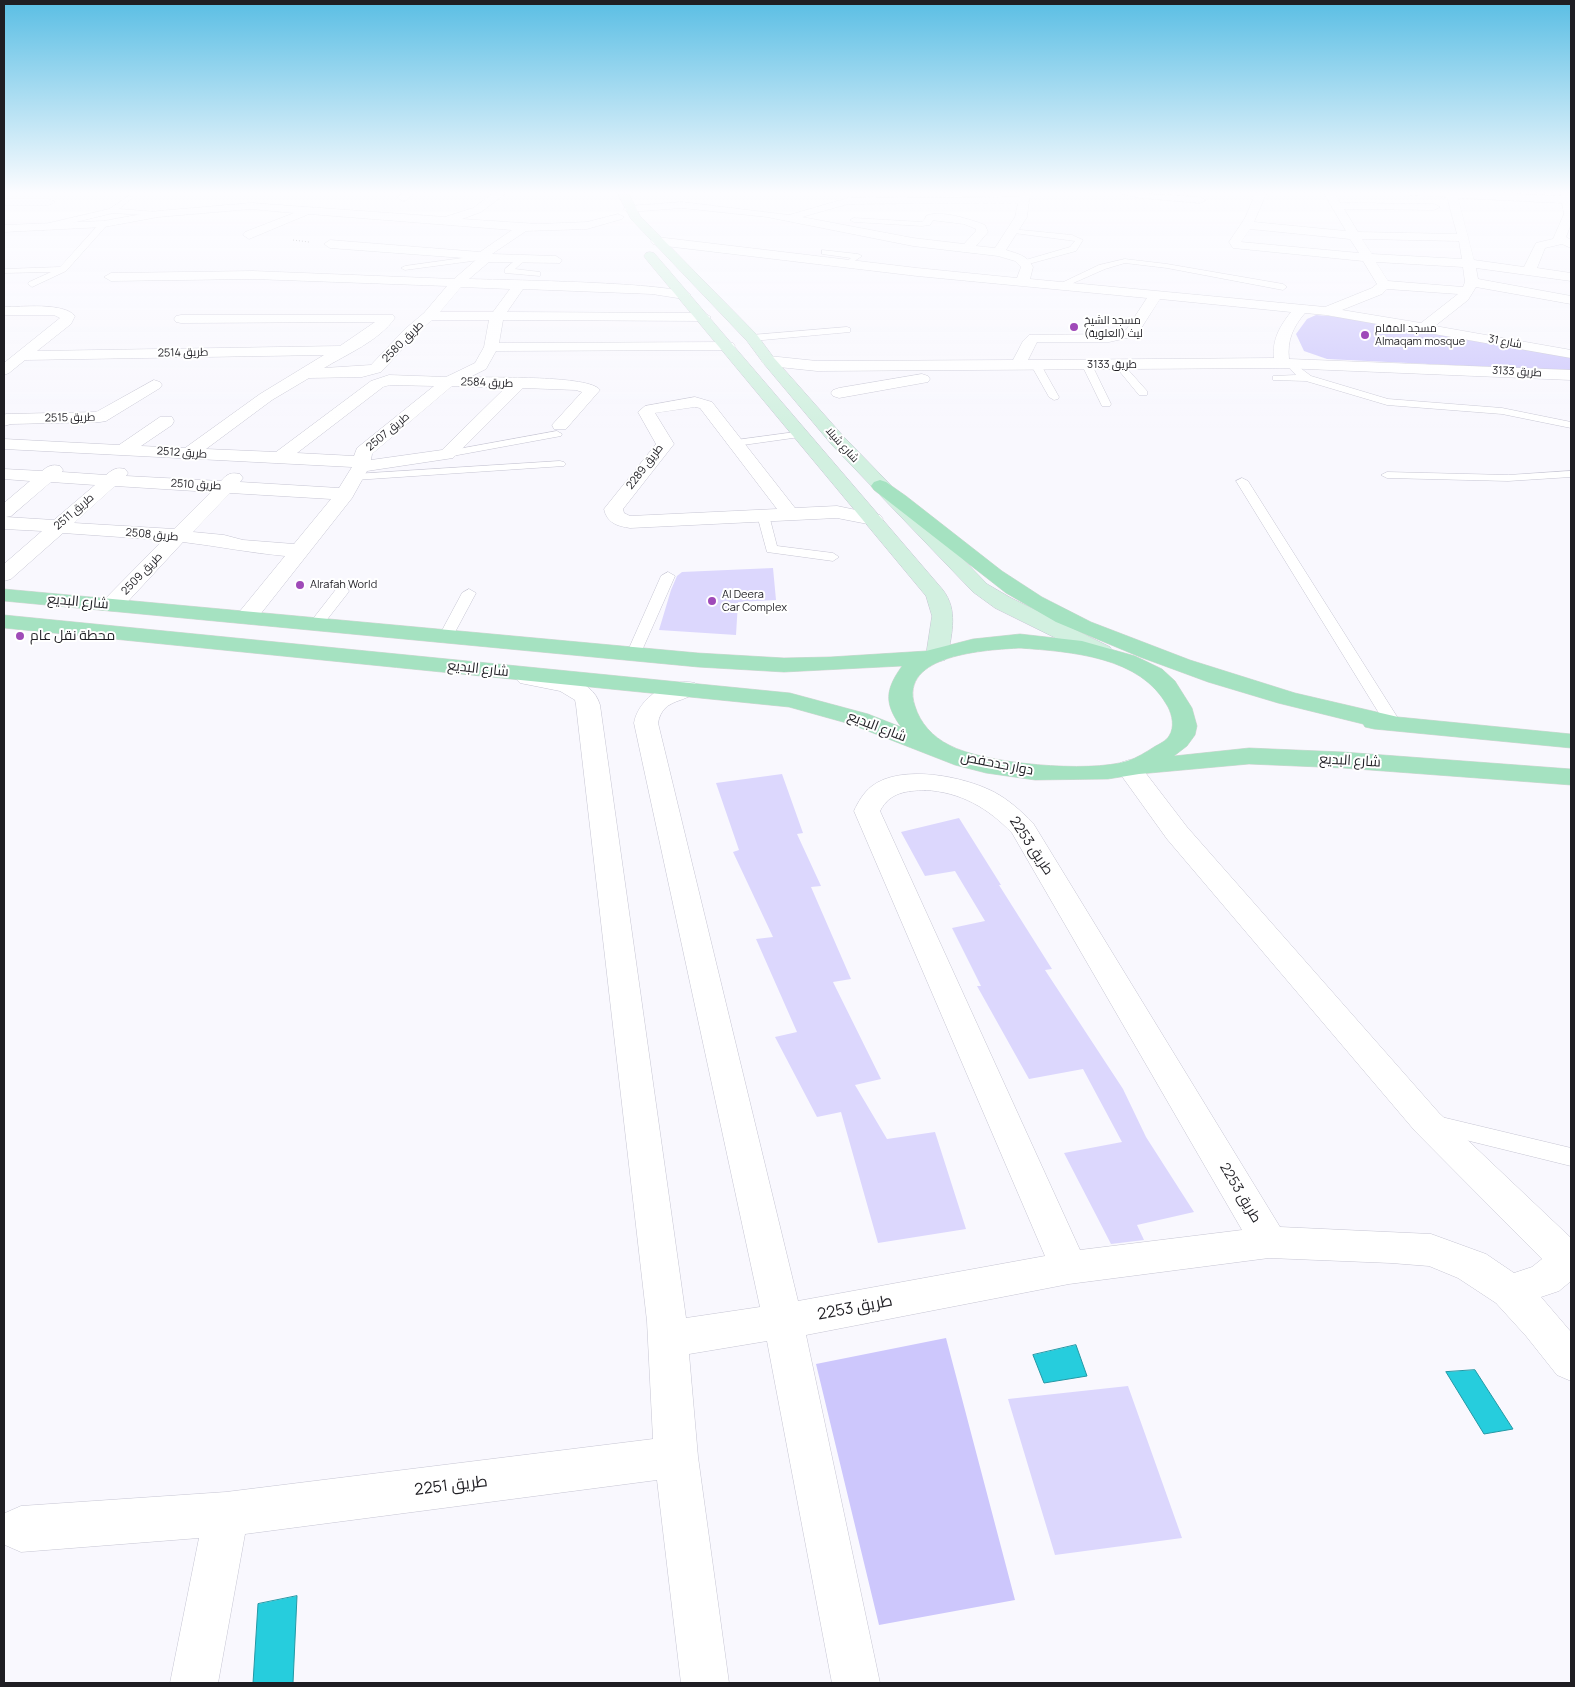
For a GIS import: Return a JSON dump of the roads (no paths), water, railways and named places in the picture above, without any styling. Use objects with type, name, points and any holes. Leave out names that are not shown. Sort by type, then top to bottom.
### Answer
[{"type":"main road","name":"شارع شيلا","points":[[664,271],[936,594],[943,606],[944,617],[933,656]]},
{"type":"main road","name":"شارع شيلا","points":[[686,271],[752,338],[769,361],[838,441],[980,588],[1019,611],[1102,652]]},
{"type":"main road","points":[[880,486],[912,507],[1003,581],[1035,603],[1070,620],[1166,661],[1216,678],[1343,713],[1392,723]]},
{"type":"main road","name":"شارع البديع","points":[[4,595],[247,616],[633,655],[784,665],[830,664],[933,656]]},
{"type":"main road","name":"شارع البديع","points":[[4,621],[473,669],[688,688],[790,700],[859,719],[944,753]]},
{"type":"main road","name":"دوار جدحفص","points":[[1020,641],[1065,644],[1102,652],[1127,661],[1157,677],[1173,695],[1185,716],[1184,729],[1179,740],[1154,758],[1129,768],[1057,774],[980,764],[944,753],[920,735],[906,716],[900,696],[902,681],[908,673],[933,656],[971,646],[1020,641]]},
{"type":"main road","points":[[1157,677],[1207,695],[1252,706],[1316,717],[1571,741]]},
{"type":"main road","name":"شارع البديع","points":[[1129,768],[1250,756],[1343,760],[1571,777]]},
{"type":"street","points":[[224,275],[230,271]]},
{"type":"street","name":"طريق 2580","points":[[306,373],[373,370],[378,367],[410,332],[429,316],[458,282],[472,271]]},
{"type":"street","name":"شارع 31","points":[[909,271],[1326,311],[1571,354]]},
{"type":"street","points":[[1022,283],[1026,271]]},
{"type":"street","points":[[1376,271],[1384,285]]},
{"type":"street","points":[[1469,271],[1470,287]]},
{"type":"street","points":[[1529,271],[1571,277]]},
{"type":"street","points":[[172,289],[191,275]]},
{"type":"street","points":[[111,277],[224,275],[519,285],[588,302],[704,317]]},
{"type":"street","points":[[429,316],[496,316],[652,290],[672,282]]},
{"type":"street","name":"طريق 2507","points":[[247,616],[346,494],[359,469],[363,452],[448,382],[481,366],[490,347],[496,316],[519,285]]},
{"type":"street","points":[[1326,311],[1377,291],[1384,285],[1470,287],[1571,300]]},
{"type":"street","points":[[1425,327],[1470,287]]},
{"type":"street","points":[[652,290],[684,295]]},
{"type":"street","points":[[1018,365],[1030,341],[1034,338],[1110,338],[1131,333],[1156,296]]},
{"type":"street","points":[[558,430],[592,391],[578,385],[588,302]]},
{"type":"street","points":[[1286,363],[1281,338],[1301,309]]},
{"type":"street","points":[[4,311],[56,311],[68,316],[66,321],[4,370]]},
{"type":"street","points":[[181,319],[388,318],[374,331],[266,397],[188,454]]},
{"type":"street","points":[[374,331],[410,332]]},
{"type":"street","points":[[490,347],[580,356],[728,346]]},
{"type":"street","name":"طريق 2514","points":[[22,356],[344,350]]},
{"type":"street","name":"طريق 3133","points":[[769,361],[817,366],[1286,363],[1571,375]]},
{"type":"street","name":"طريق 3133","points":[[787,381],[796,371],[817,366]]},
{"type":"street","points":[[839,393],[931,377],[946,370],[943,366]]},
{"type":"street","name":"طريق 2580","points":[[279,459],[376,384],[397,380]]},
{"type":"street","name":"طريق 2584","points":[[397,380],[578,385]]},
{"type":"street","points":[[359,469],[446,454],[518,384]]},
{"type":"street","name":"طريق 2515","points":[[5,418],[100,418],[154,385]]},
{"type":"street","name":"طريق 2289","points":[[790,514],[702,402],[691,402],[648,410],[645,414],[665,444],[616,504],[614,514],[618,519],[630,522],[837,512],[873,519]]},
{"type":"street","points":[[123,450],[166,421]]},
{"type":"street","name":"طريق 2512","points":[[4,444],[279,459],[359,469]]},
{"type":"street","points":[[4,512],[81,448]]},
{"type":"street","name":"طريق 2511","points":[[4,574],[144,451]]},
{"type":"street","name":"طريق 2509","points":[[112,605],[224,487],[256,458]]},
{"type":"street","name":"طريق 2510","points":[[4,474],[346,494]]},
{"type":"street","name":"طريق 2289","points":[[837,512],[857,500]]},
{"type":"street","name":"طريق 2508","points":[[4,523],[58,526],[74,530],[178,536],[242,546],[300,550]]},
{"type":"street","points":[[473,669],[567,685],[586,697],[669,1340],[676,1457],[705,1683]]},
{"type":"street","points":[[688,688],[660,700],[651,707],[646,715],[646,724],[783,1321],[856,1683]]},
{"type":"street","points":[[1129,768],[1177,833],[1427,1122],[1570,1261],[1545,1279],[1510,1291]]},
{"type":"street","name":"طريق 2253","points":[[1069,1268],[867,811],[874,796],[893,785],[927,780],[962,787],[986,798],[1009,813],[1023,829],[1269,1242]]},
{"type":"street","name":"طريق 2253","points":[[669,1340],[1069,1268],[1269,1242],[1431,1250],[1472,1266],[1510,1291],[1540,1323],[1571,1362]]},
{"type":"street","name":"طريق 2251","points":[[21,1529],[226,1514],[676,1457]]},
{"type":"street","points":[[194,1683],[226,1514]]},
{"type":"lane","points":[[4,272],[29,271]]},
{"type":"lane","points":[[32,284],[59,271]]},
{"type":"lane","points":[[508,271],[537,274]]},
{"type":"lane","points":[[1044,285],[1075,271]]},
{"type":"lane","points":[[1059,286],[1096,271]]},
{"type":"lane","points":[[1194,271],[1283,286]]},
{"type":"lane","points":[[752,338],[847,330]]},
{"type":"lane","points":[[1286,363],[1307,378]]},
{"type":"lane","points":[[1036,365],[1054,397]]},
{"type":"lane","points":[[1087,365],[1106,404]]},
{"type":"lane","points":[[1119,365],[1143,393]]},
{"type":"lane","points":[[1277,378],[1307,378],[1387,402],[1502,411],[1571,425]]},
{"type":"lane","points":[[446,454],[558,430]]},
{"type":"lane","points":[[736,443],[803,434]]},
{"type":"lane","points":[[359,469],[560,464]]},
{"type":"lane","points":[[1387,475],[1508,478],[1571,474]]},
{"type":"lane","points":[[1242,481],[1392,723]]},
{"type":"lane","points":[[763,515],[771,549],[833,556]]},
{"type":"lane","points":[[633,655],[668,576]]},
{"type":"lane","points":[[317,623],[342,590]]},
{"type":"lane","points":[[446,636],[469,593]]},
{"type":"lane","points":[[1427,1122],[1571,1156]]},
{"type":"water","points":[[1076,1345],[1087,1376],[1044,1383],[1033,1355]]},
{"type":"water","points":[[1475,1370],[1513,1429],[1484,1434],[1446,1372]]},
{"type":"water","points":[[297,1596],[293,1683],[253,1683],[258,1604]]},
{"type":"place","name":"مسجد الشيخ ليث (العلوية)","points":[[1074,327]]},
{"type":"place","name":"مسجد المقام Almaqam mosque","points":[[1365,335]]},
{"type":"place","name":"Alrafah World","points":[[300,585]]},
{"type":"place","name":"Al Deera Car Complex","points":[[712,601]]},
{"type":"place","name":"محطة نقل عام","points":[[20,636]]}]
